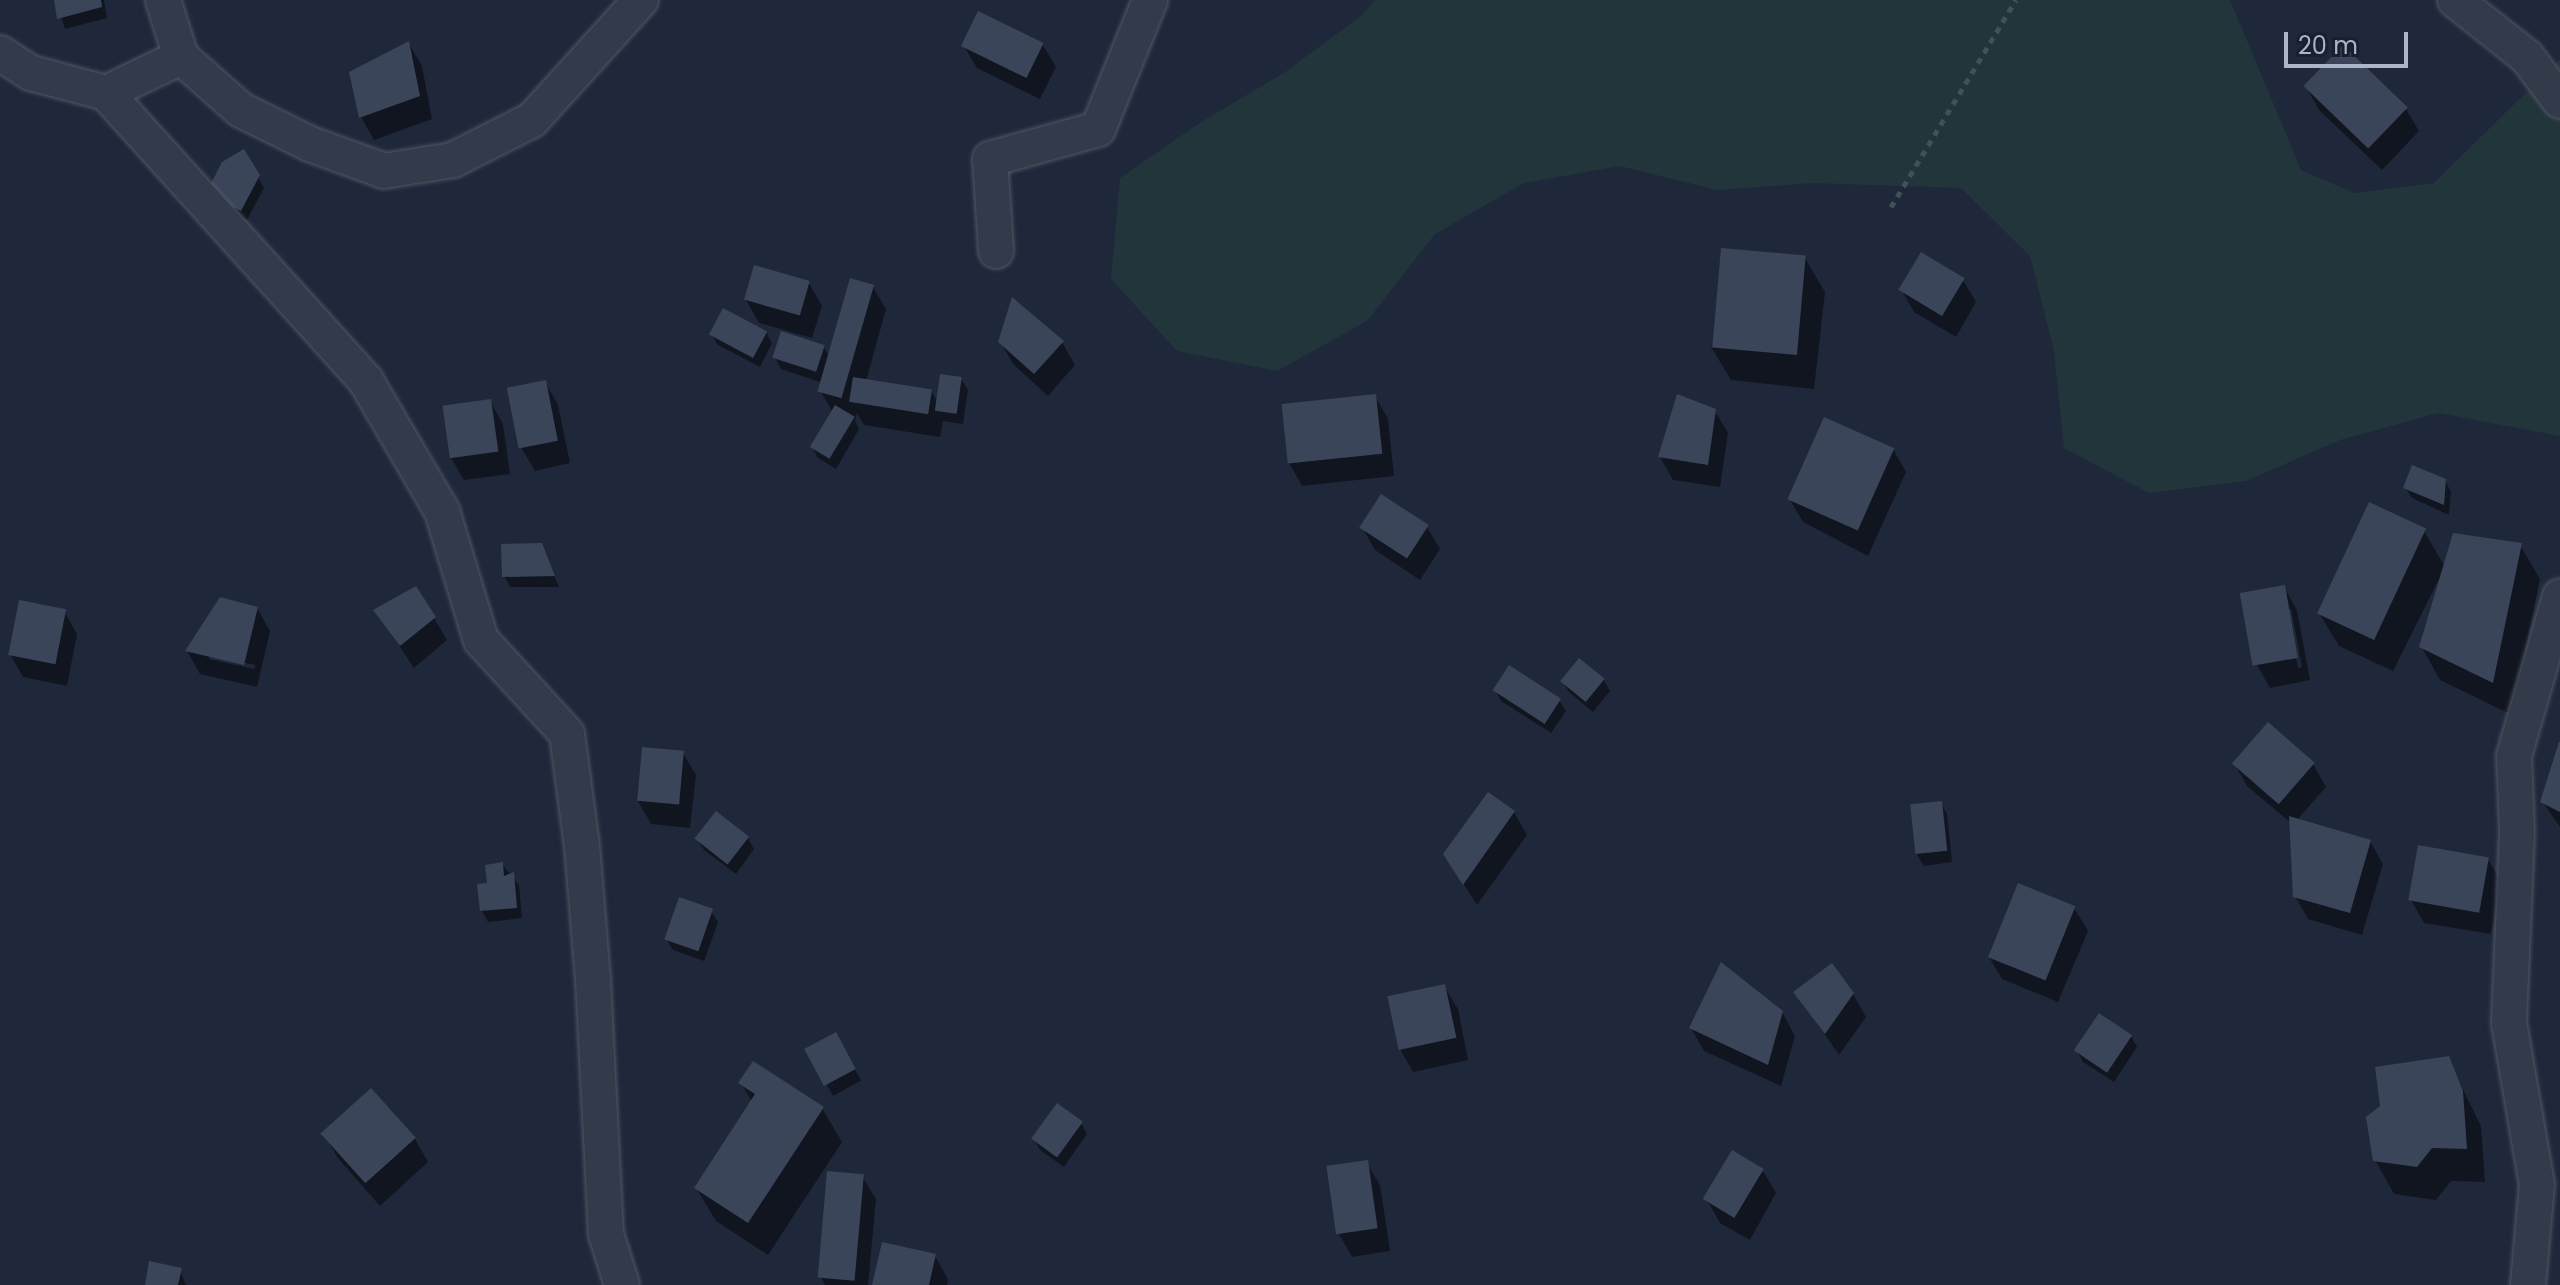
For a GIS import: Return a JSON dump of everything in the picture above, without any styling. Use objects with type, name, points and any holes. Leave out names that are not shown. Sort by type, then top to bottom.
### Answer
[{"type":"street","points":[[163,0],[181,57],[241,110],[310,144],[384,171],[453,160],[532,120],[641,0]]},
{"type":"street","points":[[996,251],[990,159],[1098,129],[1150,0]]},
{"type":"street","points":[[2455,0],[2527,57],[2560,101]]},
{"type":"street","points":[[0,53],[31,73],[106,93],[366,381],[442,511],[481,640],[567,734],[582,846],[593,979],[606,1234],[622,1285]]},
{"type":"street","points":[[106,93],[181,57]]},
{"type":"street","points":[[2528,1285],[2537,1185],[2509,1023],[2517,830],[2514,756],[2560,597]]},
{"type":"path","points":[[1891,207],[2016,0]]},
{"type":"shaded area","points":[[1375,0],[2230,0],[2301,170],[2354,193],[2434,183],[2560,59],[2560,436],[2438,413],[2340,440],[2246,481],[2149,493],[2064,448],[2054,351],[2030,256],[1961,188],[1813,183],[1717,190],[1620,166],[1524,183],[1435,234],[1367,321],[1277,371],[1177,351],[1111,279],[1120,178],[1201,122],[1284,73],[1362,15]]},
{"type":"building","points":[[54,0],[101,0],[102,7],[57,19]]},
{"type":"building","points":[[978,11],[1044,43],[1027,78],[961,46]]},
{"type":"building","points":[[409,41],[420,96],[359,118],[349,72]]},
{"type":"building","points":[[2343,45],[2408,108],[2368,149],[2303,86]]},
{"type":"building","points":[[244,149],[260,175],[241,211],[206,193],[222,162]]},
{"type":"building","points":[[1721,248],[1806,255],[1797,355],[1712,348]]},
{"type":"building","points":[[1921,252],[1965,278],[1942,316],[1898,290]]},
{"type":"building","points":[[754,265],[810,281],[800,316],[744,300]]},
{"type":"building","points":[[850,278],[874,285],[842,398],[817,391]]},
{"type":"building","points":[[1012,297],[1064,341],[1034,374],[998,342]]},
{"type":"building","points":[[723,308],[767,331],[753,358],[709,334]]},
{"type":"building","points":[[781,331],[825,345],[816,372],[772,358]]},
{"type":"building","points":[[940,374],[962,377],[957,414],[935,411]]},
{"type":"building","points":[[853,377],[932,390],[928,414],[849,402]]},
{"type":"building","points":[[546,380],[558,441],[519,448],[507,388]]},
{"type":"building","points":[[1376,394],[1382,454],[1288,464],[1282,404]]},
{"type":"building","points":[[1677,394],[1716,409],[1708,465],[1658,457]]},
{"type":"building","points":[[491,399],[498,451],[450,458],[442,406]]},
{"type":"building","points":[[835,405],[855,417],[829,459],[810,447]]},
{"type":"building","points":[[1824,417],[1894,448],[1858,531],[1787,499]]},
{"type":"building","points":[[2412,465],[2446,479],[2444,505],[2403,488]]},
{"type":"building","points":[[1381,494],[1429,525],[1407,559],[1359,528]]},
{"type":"building","points":[[2369,502],[2426,529],[2374,640],[2317,613]]},
{"type":"building","points":[[2453,533],[2522,543],[2493,683],[2419,647]]},
{"type":"building","points":[[542,543],[555,576],[502,577],[501,544]]},
{"type":"building","points":[[2285,585],[2298,658],[2253,666],[2240,593]]},
{"type":"building","points":[[416,586],[436,617],[400,646],[373,610]]},
{"type":"building","points":[[220,597],[258,607],[244,665],[185,651]]},
{"type":"building","points":[[19,600],[66,609],[55,664],[8,655]]},
{"type":"building","points":[[1579,658],[1605,679],[1586,702],[1560,681]]},
{"type":"building","points":[[1509,665],[1561,699],[1545,724],[1493,690]]},
{"type":"building","points":[[2268,722],[2315,763],[2279,804],[2232,764]]},
{"type":"building","points":[[2560,742],[2560,812],[2540,802]]},
{"type":"building","points":[[642,747],[684,751],[679,804],[637,801]]},
{"type":"building","points":[[1488,792],[1515,811],[1463,885],[1443,854]]},
{"type":"building","points":[[1942,801],[1947,851],[1915,854],[1910,804]]},
{"type":"building","points":[[716,811],[749,837],[728,864],[694,839]]},
{"type":"building","points":[[2289,816],[2371,840],[2350,913],[2293,897]]},
{"type":"building","points":[[2418,845],[2489,858],[2479,913],[2408,900]]},
{"type":"building","points":[[503,862],[504,876],[514,872],[517,908],[480,911],[477,884],[487,883],[485,865]]},
{"type":"building","points":[[2018,883],[2075,906],[2046,980],[1988,957]]},
{"type":"building","points":[[679,897],[713,909],[698,951],[664,940]]},
{"type":"building","points":[[1721,962],[1783,1011],[1768,1065],[1689,1028]]},
{"type":"building","points":[[1832,963],[1854,993],[1825,1034],[1793,992]]},
{"type":"building","points":[[1445,984],[1456,1038],[1399,1050],[1387,996]]},
{"type":"building","points":[[2099,1013],[2132,1035],[2107,1073],[2074,1050]]},
{"type":"building","points":[[836,1032],[856,1069],[824,1086],[804,1049]]},
{"type":"building","points":[[2449,1056],[2463,1091],[2467,1149],[2432,1148],[2417,1167],[2373,1161],[2366,1117],[2380,1106],[2375,1067]]},
{"type":"building","points":[[753,1061],[824,1107],[748,1223],[694,1188],[755,1094],[738,1083]]},
{"type":"building","points":[[371,1088],[416,1138],[365,1183],[320,1134]]},
{"type":"building","points":[[1057,1103],[1083,1122],[1057,1157],[1031,1139]]},
{"type":"building","points":[[1732,1150],[1764,1169],[1734,1218],[1703,1199]]},
{"type":"building","points":[[1368,1160],[1378,1228],[1336,1234],[1326,1166]]},
{"type":"building","points":[[827,1171],[864,1174],[855,1281],[818,1278]]},
{"type":"building","points":[[882,1242],[936,1254],[929,1285],[872,1285]]},
{"type":"building","points":[[149,1261],[182,1268],[178,1285],[145,1285]]}]
